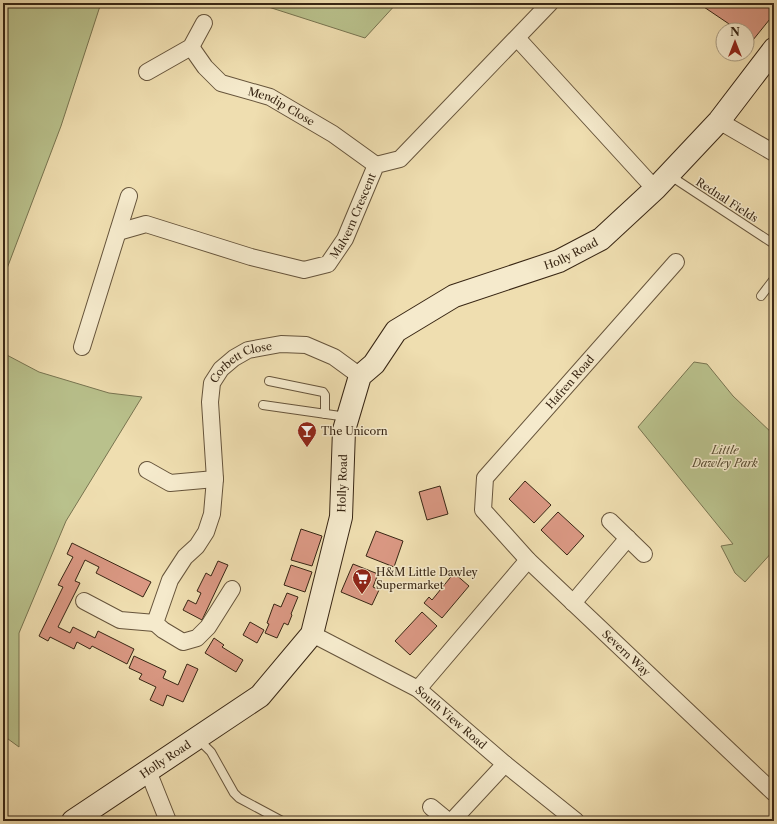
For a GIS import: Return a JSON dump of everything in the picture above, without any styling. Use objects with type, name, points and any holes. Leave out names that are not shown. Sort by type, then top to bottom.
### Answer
[{"type":"street","name":"Malvern Crescent","points":[[118,232],[146,224],[251,257],[304,270],[328,264],[345,239],[376,165],[400,159],[550,3]]},
{"type":"street","points":[[147,72],[191,47],[204,23]]},
{"type":"street","points":[[517,38],[662,182]]},
{"type":"street","name":"Mendip Close","points":[[191,47],[205,67],[221,83],[270,97],[333,134],[376,165]]},
{"type":"street","name":"Holly Road","points":[[73,821],[260,696],[312,634],[341,517],[344,430],[360,376],[374,364],[396,331],[454,296],[559,261],[601,239],[662,182],[719,121],[774,49]]},
{"type":"street","points":[[719,121],[774,153]]},
{"type":"street","points":[[82,347],[129,196]]},
{"type":"street","name":"Hafren Road","points":[[483,510],[485,478],[676,262]]},
{"type":"street","name":"Corbett Close","points":[[155,623],[170,580],[185,557],[197,546],[206,532],[212,514],[215,479],[210,402],[212,384],[221,369],[234,358],[248,350],[281,344],[306,345],[334,357],[360,376]]},
{"type":"street","points":[[147,470],[170,483],[215,479]]},
{"type":"street","name":"Severn Way","points":[[483,510],[528,560],[774,793]]},
{"type":"street","points":[[610,521],[644,554]]},
{"type":"street","points":[[573,603],[628,538]]},
{"type":"street","points":[[418,689],[528,560]]},
{"type":"street","points":[[84,601],[120,620],[155,623],[162,630],[183,642],[197,638],[208,627],[232,589]]},
{"type":"street","name":"South View Road","points":[[312,634],[418,689],[505,764],[576,821]]},
{"type":"street","points":[[452,821],[505,764]]},
{"type":"street","points":[[148,771],[168,821]]},
{"type":"street","points":[[431,807],[448,821]]},
{"type":"lane","name":"Rednal Fields","points":[[662,182],[774,244]]},
{"type":"lane","points":[[761,296],[774,279]]},
{"type":"lane","points":[[269,380],[323,392],[325,394],[325,414]]},
{"type":"lane","points":[[263,405],[348,418]]},
{"type":"lane","points":[[197,738],[211,752],[239,798],[282,821]]},
{"type":"green space","points":[[3,3],[101,3],[61,126],[3,279]]},
{"type":"green space","points":[[256,3],[397,3],[365,38]]},
{"type":"green space","points":[[3,353],[39,372],[109,393],[142,397],[66,521],[19,633],[19,747],[3,734]]},
{"type":"green space","name":"Little Dawley Park","points":[[694,362],[707,364],[733,396],[774,435],[774,550],[745,582],[735,573],[721,546],[733,544],[638,427]]},
{"type":"building","points":[[698,3],[774,3],[774,14],[755,38],[755,22],[726,22]]},
{"type":"building","points":[[525,481],[551,505],[534,523],[509,499]]},
{"type":"building","points":[[440,486],[448,514],[427,520],[419,492]]},
{"type":"building","points":[[558,512],[584,536],[567,555],[541,530]]},
{"type":"building","points":[[301,529],[322,536],[312,566],[291,560]]},
{"type":"building","points":[[376,531],[403,541],[394,567],[366,556]]},
{"type":"building","points":[[72,543],[151,582],[143,597],[96,573],[99,567],[85,560],[75,581],[80,583],[58,627],[70,633],[73,627],[95,638],[98,631],[134,649],[127,664],[92,646],[90,649],[77,642],[74,649],[50,637],[48,641],[39,636],[63,587],[58,585],[73,557],[67,554]]},
{"type":"building","points":[[218,561],[228,565],[202,620],[183,610],[188,600],[196,604],[201,593],[197,591],[206,573],[211,576]]},
{"type":"building","points":[[353,564],[378,574],[373,587],[379,590],[372,605],[341,592]]},
{"type":"building","points":[[291,565],[312,572],[305,592],[284,585]]},
{"type":"building","points":[[454,573],[469,586],[442,618],[424,603],[429,597],[432,600]]},
{"type":"building","points":[[287,593],[298,597],[288,625],[284,623],[277,638],[265,633],[269,624],[267,623],[274,604],[281,607]]},
{"type":"building","points":[[422,612],[437,626],[410,655],[395,641]]},
{"type":"building","points":[[250,622],[264,630],[257,643],[243,635]]},
{"type":"building","points":[[214,638],[224,645],[222,647],[243,660],[236,672],[205,653]]},
{"type":"building","points":[[134,656],[166,671],[163,678],[178,685],[187,664],[198,669],[183,702],[167,695],[163,706],[150,700],[156,687],[139,679],[142,674],[129,668]]},
{"type":"place","name":"The Unicorn","points":[[307,448]]},
{"type":"place","name":"H&M Little Dawley Supermarket","points":[[362,595]]}]
